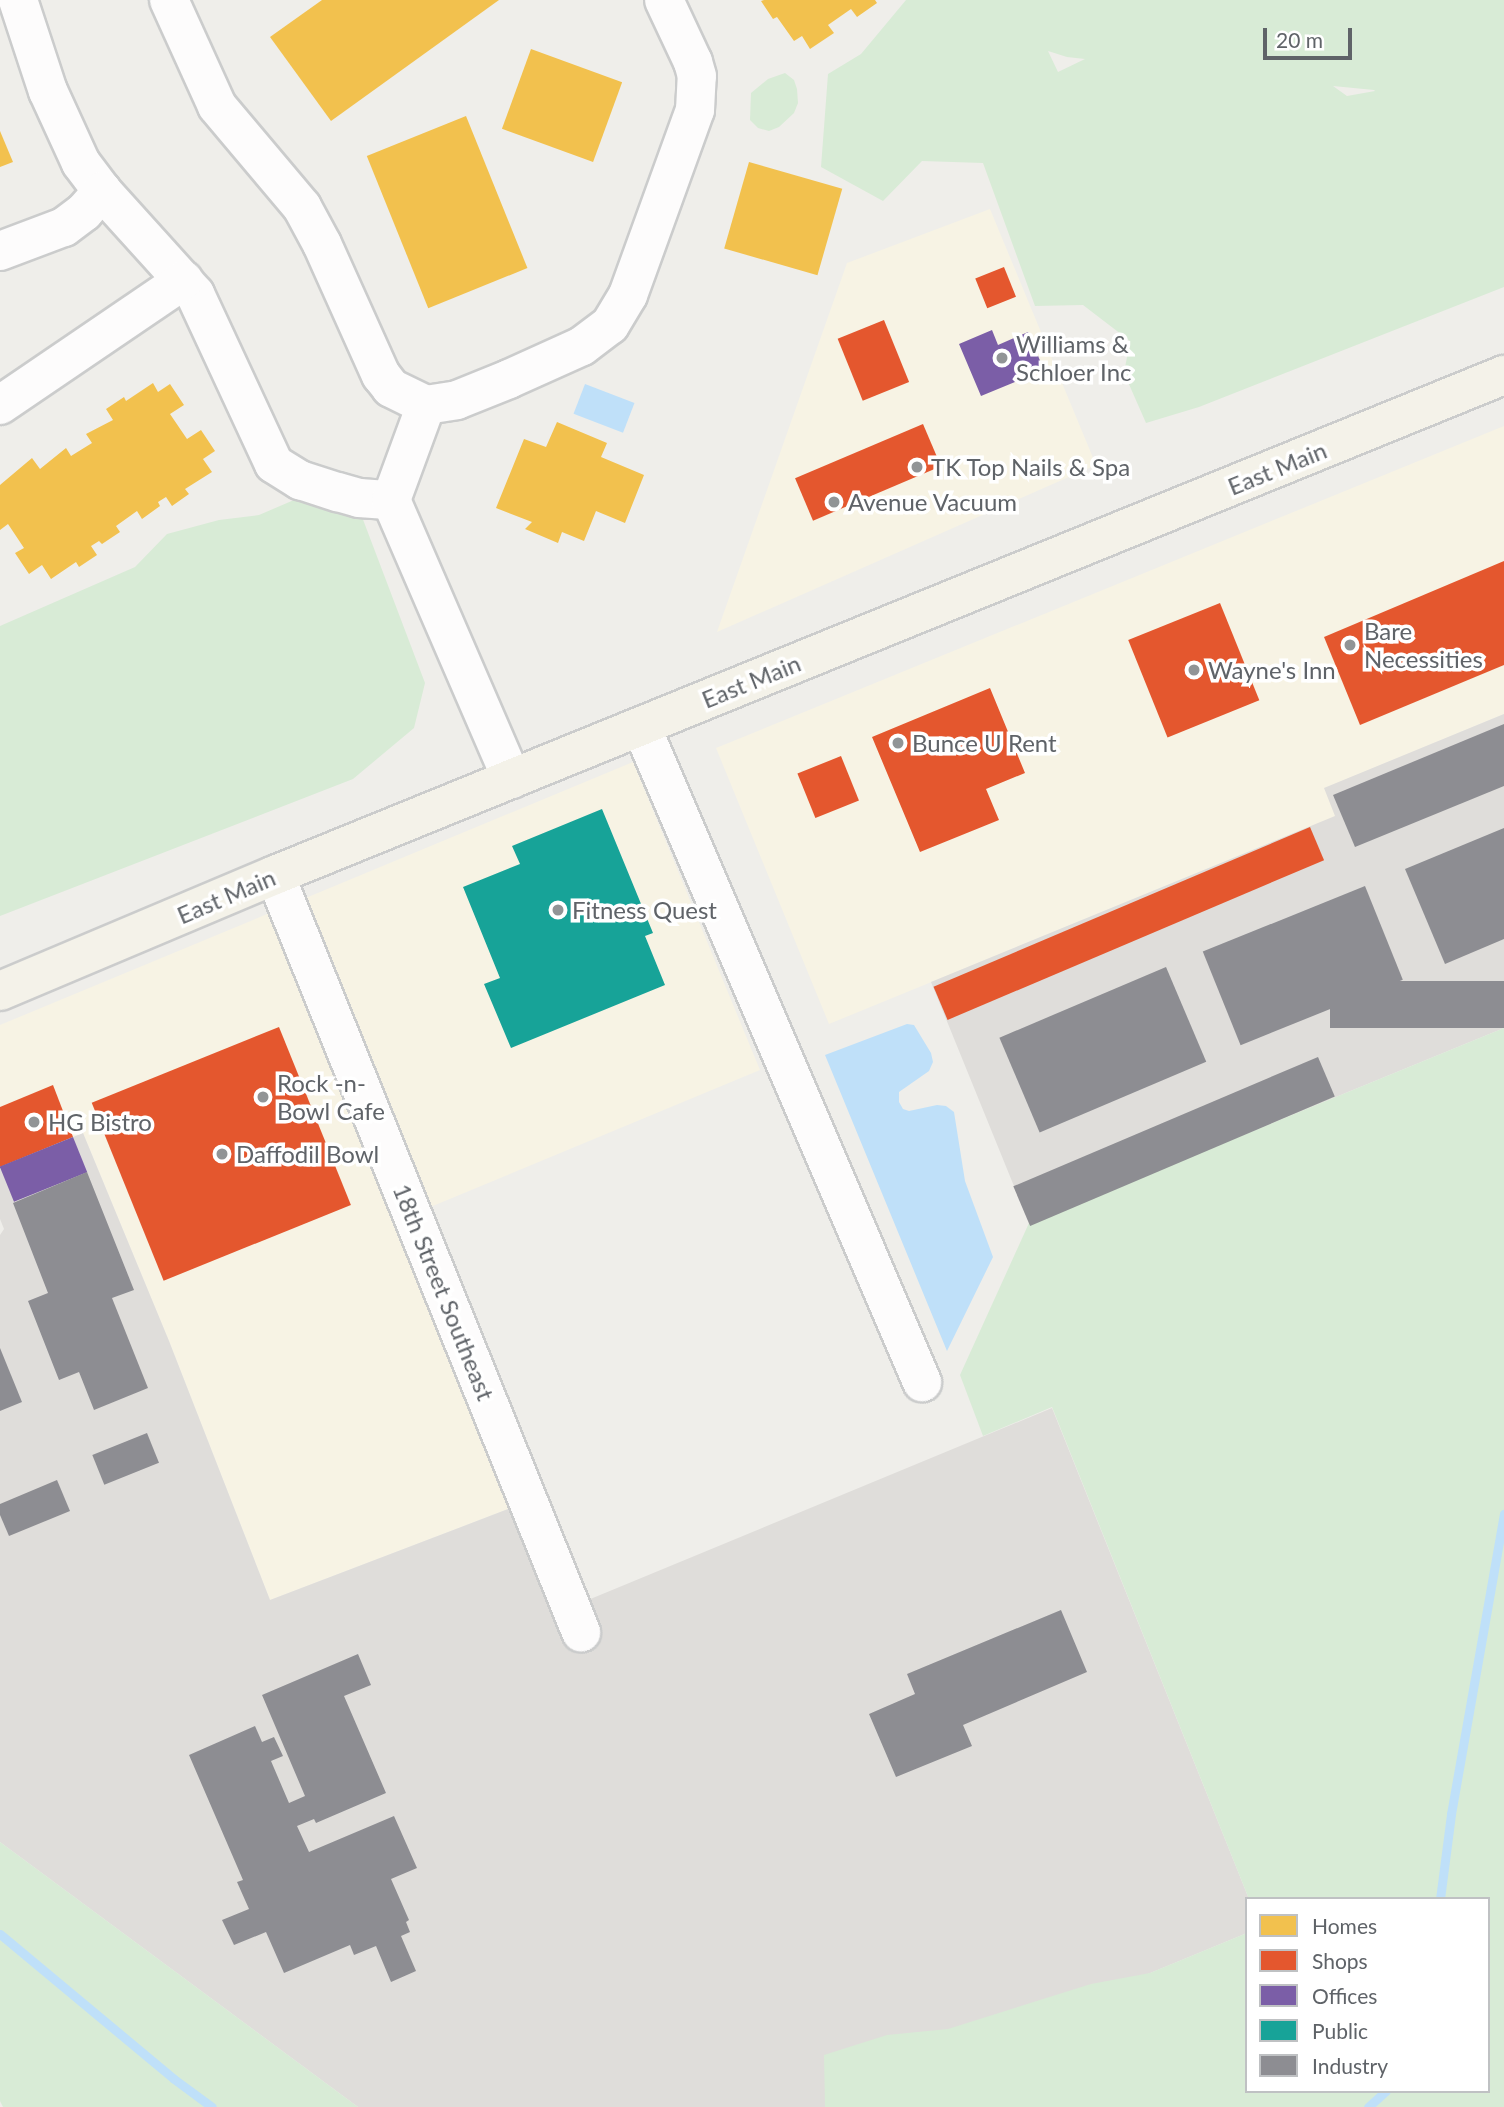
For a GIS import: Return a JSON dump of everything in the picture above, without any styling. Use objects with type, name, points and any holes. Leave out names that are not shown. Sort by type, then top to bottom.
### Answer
[{"type":"main road","name":"East Main","points":[[0,990],[275,875],[1504,376]]},
{"type":"street","points":[[18,0],[48,90],[81,163],[102,191],[184,280],[206,313],[257,433],[274,464],[300,480],[338,492],[359,498],[391,500]]},
{"type":"street","points":[[169,0],[217,106],[302,207],[381,375],[391,388],[426,405],[457,400],[582,345],[610,325],[628,295],[695,110],[697,76],[664,0]]},
{"type":"street","points":[[0,251],[64,227],[84,212],[102,191]]},
{"type":"street","points":[[0,405],[184,280]]},
{"type":"street","points":[[426,405],[391,500],[512,779]]},
{"type":"street","points":[[641,726],[922,1382]]},
{"type":"street","name":"18th Street Southeast","points":[[275,875],[581,1632]]},
{"type":"shaded area","points":[[990,209],[1096,465],[717,632],[847,263]]},
{"type":"shaded area","points":[[1504,426],[1504,714],[1325,788],[1336,816],[829,1024],[716,748]]},
{"type":"shaded area","points":[[1504,714],[1504,1028],[1029,1223],[931,982],[1335,816],[1324,788]]},
{"type":"shaded area","points":[[633,762],[760,1070],[428,1208],[545,1495],[270,1600],[169,1341],[83,1133],[0,1167],[0,1025]]},
{"type":"shaded area","points":[[83,1133],[169,1341],[270,1600],[545,1495],[588,1600],[1052,1408],[1248,1897],[1245,1897],[1245,1934],[826,2107],[358,2107],[0,1842],[0,1235],[4,1229],[0,1219],[0,1167]]},
{"type":"green space","points":[[906,0],[1504,0],[1504,287],[1199,407],[1146,423],[1124,373],[1130,341],[1083,305],[1035,306],[983,163],[922,161],[883,201],[821,167],[828,74],[861,54]],"holes":[[[1048,51],[1067,57],[1085,59],[1058,72]],[[1333,86],[1374,90],[1375,91],[1347,96]]]},
{"type":"green space","points":[[785,73],[794,80],[797,89],[798,103],[794,113],[779,127],[769,131],[758,128],[750,120],[751,93],[768,79]]},
{"type":"green space","points":[[308,494],[359,509],[425,683],[414,728],[353,779],[0,916],[0,626],[135,567],[167,534],[219,520],[259,515]]},
{"type":"green space","points":[[1504,1028],[1504,2107],[825,2107],[824,2055],[887,2035],[948,2029],[1091,1984],[1150,1973],[1245,1934],[1245,2093],[1490,2093],[1490,1897],[1248,1897],[1052,1407],[983,1436],[960,1375],[1029,1223]]},
{"type":"green space","points":[[0,1842],[358,2107],[3,2107],[0,2101]]},
{"type":"water","points":[[585,384],[634,403],[623,433],[574,414]]},
{"type":"water","points":[[907,1024],[914,1025],[931,1053],[933,1062],[929,1071],[899,1092],[899,1102],[903,1109],[909,1111],[937,1105],[946,1106],[954,1112],[965,1181],[993,1257],[947,1351],[825,1055]]},
{"type":"building: Homes","points":[[322,0],[499,0],[331,121],[270,37]]},
{"type":"building: Homes","points":[[875,0],[877,3],[857,17],[851,9],[828,25],[834,33],[810,49],[802,36],[794,41],[777,17],[773,19],[761,1]]},
{"type":"building: Homes","points":[[531,49],[622,82],[593,162],[502,129]]},
{"type":"building: Homes","points":[[466,116],[527,268],[428,308],[367,156]]},
{"type":"building: Homes","points":[[0,131],[13,162],[0,167]]},
{"type":"building: Homes","points":[[749,162],[842,189],[817,275],[724,249]]},
{"type":"building: Homes","points":[[153,383],[158,392],[170,384],[184,405],[170,414],[187,439],[201,430],[215,451],[203,459],[212,472],[185,489],[189,494],[172,506],[166,497],[158,502],[160,506],[142,519],[137,511],[116,526],[120,532],[102,544],[99,541],[91,546],[97,555],[79,567],[76,562],[51,579],[42,565],[29,574],[15,553],[24,548],[8,524],[0,530],[0,485],[32,458],[40,469],[66,448],[71,456],[92,443],[86,434],[113,420],[106,409],[124,397],[126,401]]},
{"type":"building: Homes","points":[[557,422],[607,443],[601,457],[644,475],[625,523],[596,511],[584,541],[562,532],[558,543],[525,529],[532,522],[496,508],[524,439],[546,447]]},
{"type":"building: Shops","points":[[1004,267],[1016,297],[987,308],[975,279]]},
{"type":"building: Shops","points":[[884,320],[909,382],[863,401],[838,339]]},
{"type":"building: Shops","points":[[923,424],[941,466],[813,521],[795,478]]},
{"type":"building: Shops","points":[[1504,561],[1504,665],[1360,725],[1324,637]]},
{"type":"building: Shops","name":"Wayne's Inn","points":[[1220,603],[1259,700],[1168,737],[1128,640]]},
{"type":"building: Shops","points":[[990,688],[1025,773],[986,789],[999,820],[920,852],[872,737]]},
{"type":"building: Shops","points":[[841,756],[859,801],[815,818],[797,774]]},
{"type":"building: Shops","points":[[1310,827],[1324,860],[948,1020],[934,987]]},
{"type":"building: Shops","name":"Daffodil Bowl","points":[[279,1027],[351,1205],[164,1281],[92,1103]]},
{"type":"building: Shops","name":"HG Bistro","points":[[53,1085],[73,1137],[0,1167],[0,1107]]},
{"type":"building: Offices","name":"Williams & Schloer Inc","points":[[992,330],[998,345],[1028,332],[1044,370],[981,396],[959,344]]},
{"type":"building: Offices","points":[[73,1137],[87,1172],[14,1202],[0,1166]]},
{"type":"building: Public","name":"Fitness Quest","points":[[602,809],[653,933],[645,936],[665,985],[511,1048],[484,984],[500,978],[463,887],[520,864],[512,846]]},
{"type":"building: Industry","points":[[1504,724],[1504,786],[1355,847],[1333,795]]},
{"type":"building: Industry","points":[[1504,828],[1504,939],[1445,964],[1405,869]]},
{"type":"building: Industry","points":[[1365,886],[1403,980],[1241,1045],[1203,952]]},
{"type":"building: Industry","points":[[1166,967],[1206,1062],[1040,1133],[999,1038]]},
{"type":"building: Industry","points":[[1330,981],[1504,981],[1504,1028],[1330,1028]]},
{"type":"building: Industry","points":[[1318,1057],[1335,1097],[1030,1226],[1013,1186]]},
{"type":"building: Industry","points":[[87,1172],[134,1290],[112,1298],[148,1388],[94,1410],[79,1372],[59,1380],[28,1301],[48,1293],[13,1203]]},
{"type":"building: Industry","points":[[0,1348],[22,1402],[0,1411]]},
{"type":"building: Industry","points":[[147,1433],[159,1463],[104,1485],[92,1455]]},
{"type":"building: Industry","points":[[57,1480],[70,1511],[9,1536],[0,1515],[0,1504]]},
{"type":"building: Industry","points":[[1061,1610],[1087,1672],[963,1725],[972,1746],[896,1777],[869,1714],[915,1694],[907,1674]]},
{"type":"building: Industry","points":[[358,1654],[371,1685],[344,1696],[386,1793],[316,1823],[314,1819],[297,1826],[309,1852],[394,1816],[417,1868],[391,1879],[409,1920],[406,1922],[410,1932],[401,1936],[416,1971],[391,1982],[376,1946],[354,1955],[350,1945],[284,1973],[266,1932],[234,1945],[222,1920],[249,1909],[237,1882],[243,1880],[189,1755],[255,1726],[262,1742],[274,1737],[283,1756],[271,1761],[289,1803],[305,1796],[262,1695]]},
{"type":"waterway","points":[[1440,1897],[1451,1814],[1504,1514]]},
{"type":"waterway","points":[[0,1934],[174,2079],[212,2107]]},
{"type":"waterway","points":[[1368,2107],[1384,2093]]},
{"type":"place","name":"Williams & Schloer Inc","points":[[1002,358]]},
{"type":"place","name":"TK Top Nails & Spa","points":[[917,467]]},
{"type":"place","name":"Avenue Vacuum","points":[[834,502]]},
{"type":"place","name":"Bare Necessities","points":[[1350,645]]},
{"type":"place","name":"Wayne's Inn","points":[[1194,670]]},
{"type":"place","name":"Bunce U Rent","points":[[898,743]]},
{"type":"place","name":"Fitness Quest","points":[[558,910]]},
{"type":"place","name":"Rock -n- Bowl Cafe","points":[[263,1097]]},
{"type":"place","name":"HG Bistro","points":[[34,1122]]},
{"type":"place","name":"Daffodil Bowl","points":[[222,1154]]}]
